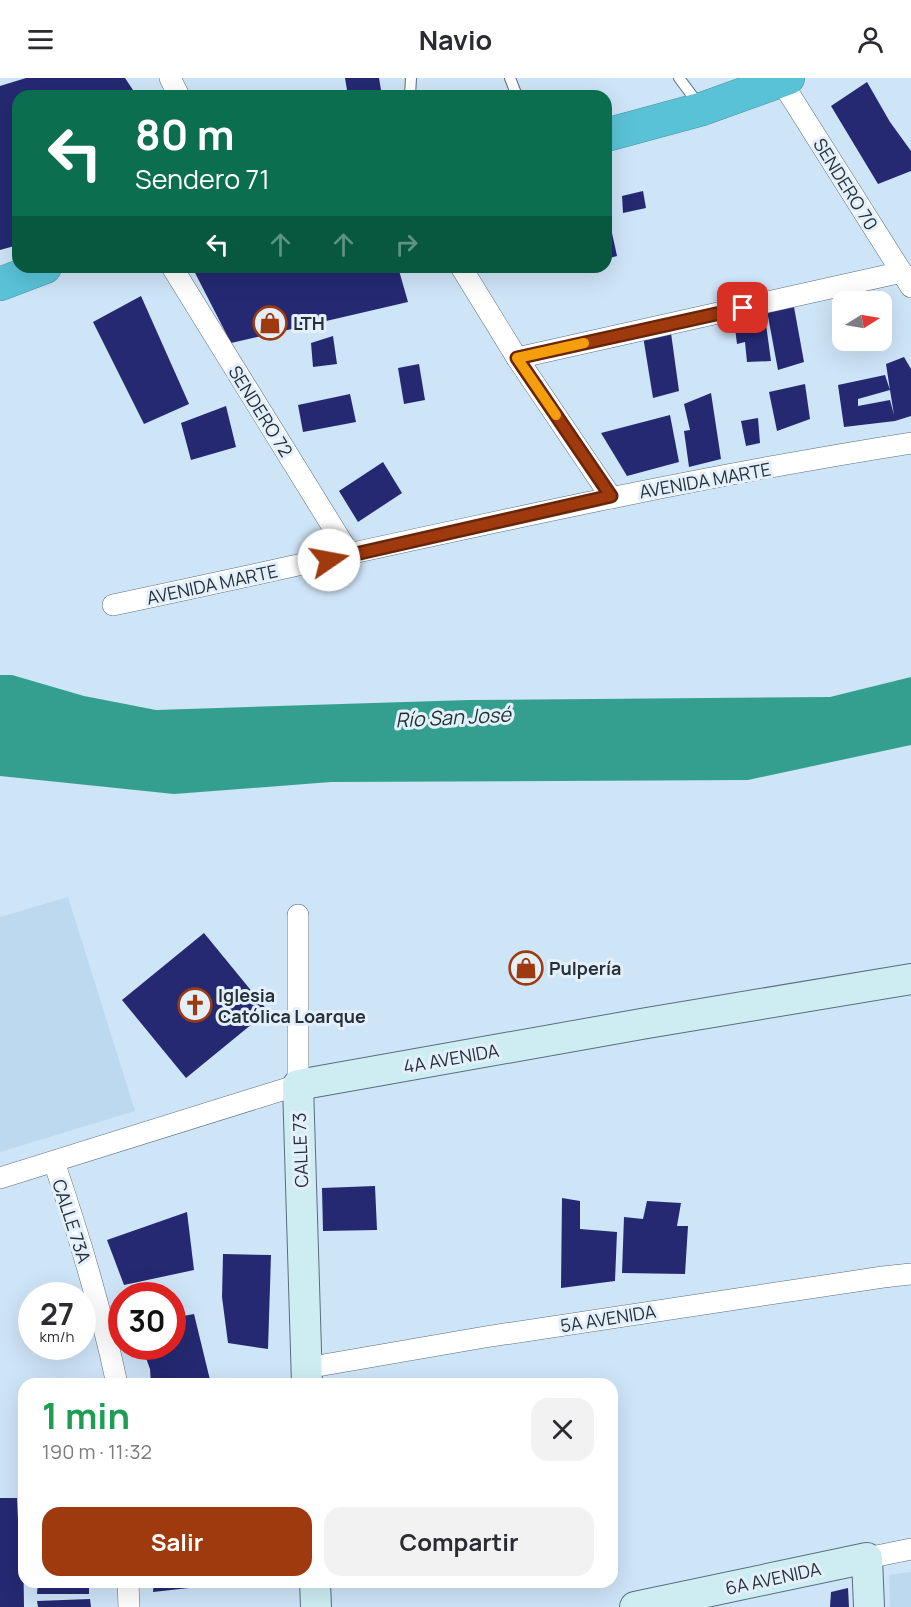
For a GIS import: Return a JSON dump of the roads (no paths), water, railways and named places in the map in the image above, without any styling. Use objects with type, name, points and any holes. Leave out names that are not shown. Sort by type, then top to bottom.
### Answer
[{"type":"highway","points":[[612,133],[702,109],[784,80]]},
{"type":"highway","points":[[0,284],[29,273]]},
{"type":"street","name":"SENDERO 70","points":[[784,80],[907,280]]},
{"type":"street","name":"SENDERO 72","points":[[175,273],[350,555]]},
{"type":"street","points":[[465,273],[517,358],[611,496]]},
{"type":"street","points":[[517,358],[907,280]]},
{"type":"street","name":"AVENIDA MARTE","points":[[113,605],[350,555],[611,496],[911,443]]},
{"type":"street","name":"CALLE 73","points":[[298,915],[298,1085],[307,1376]]},
{"type":"street","name":"4A AVENIDA","points":[[0,1178],[298,1085],[911,979]]},
{"type":"street","name":"CALLE 73A","points":[[54,1162],[105,1327],[116,1378]]},
{"type":"street","name":"5A AVENIDA","points":[[307,1376],[485,1337],[911,1274]]},
{"type":"street","name":"6A AVENIDA","points":[[635,1607],[911,1549]]},
{"type":"street","points":[[867,1558],[869,1607]]},
{"type":"street","points":[[128,1588],[129,1607]]},
{"type":"street","points":[[315,1588],[316,1607]]},
{"type":"lane","points":[[679,78],[702,109]]},
{"type":"water","name":"Río San José","points":[[0,675],[12,675],[84,696],[156,710],[469,700],[830,697],[911,677],[911,745],[748,780],[331,782],[174,794],[0,776]]},
{"type":"place","name":"LTH","points":[[270,323]]},
{"type":"place","name":"Pulpería","points":[[526,968]]},
{"type":"place","name":"Iglesia Católica Loarque","points":[[195,1005]]}]
